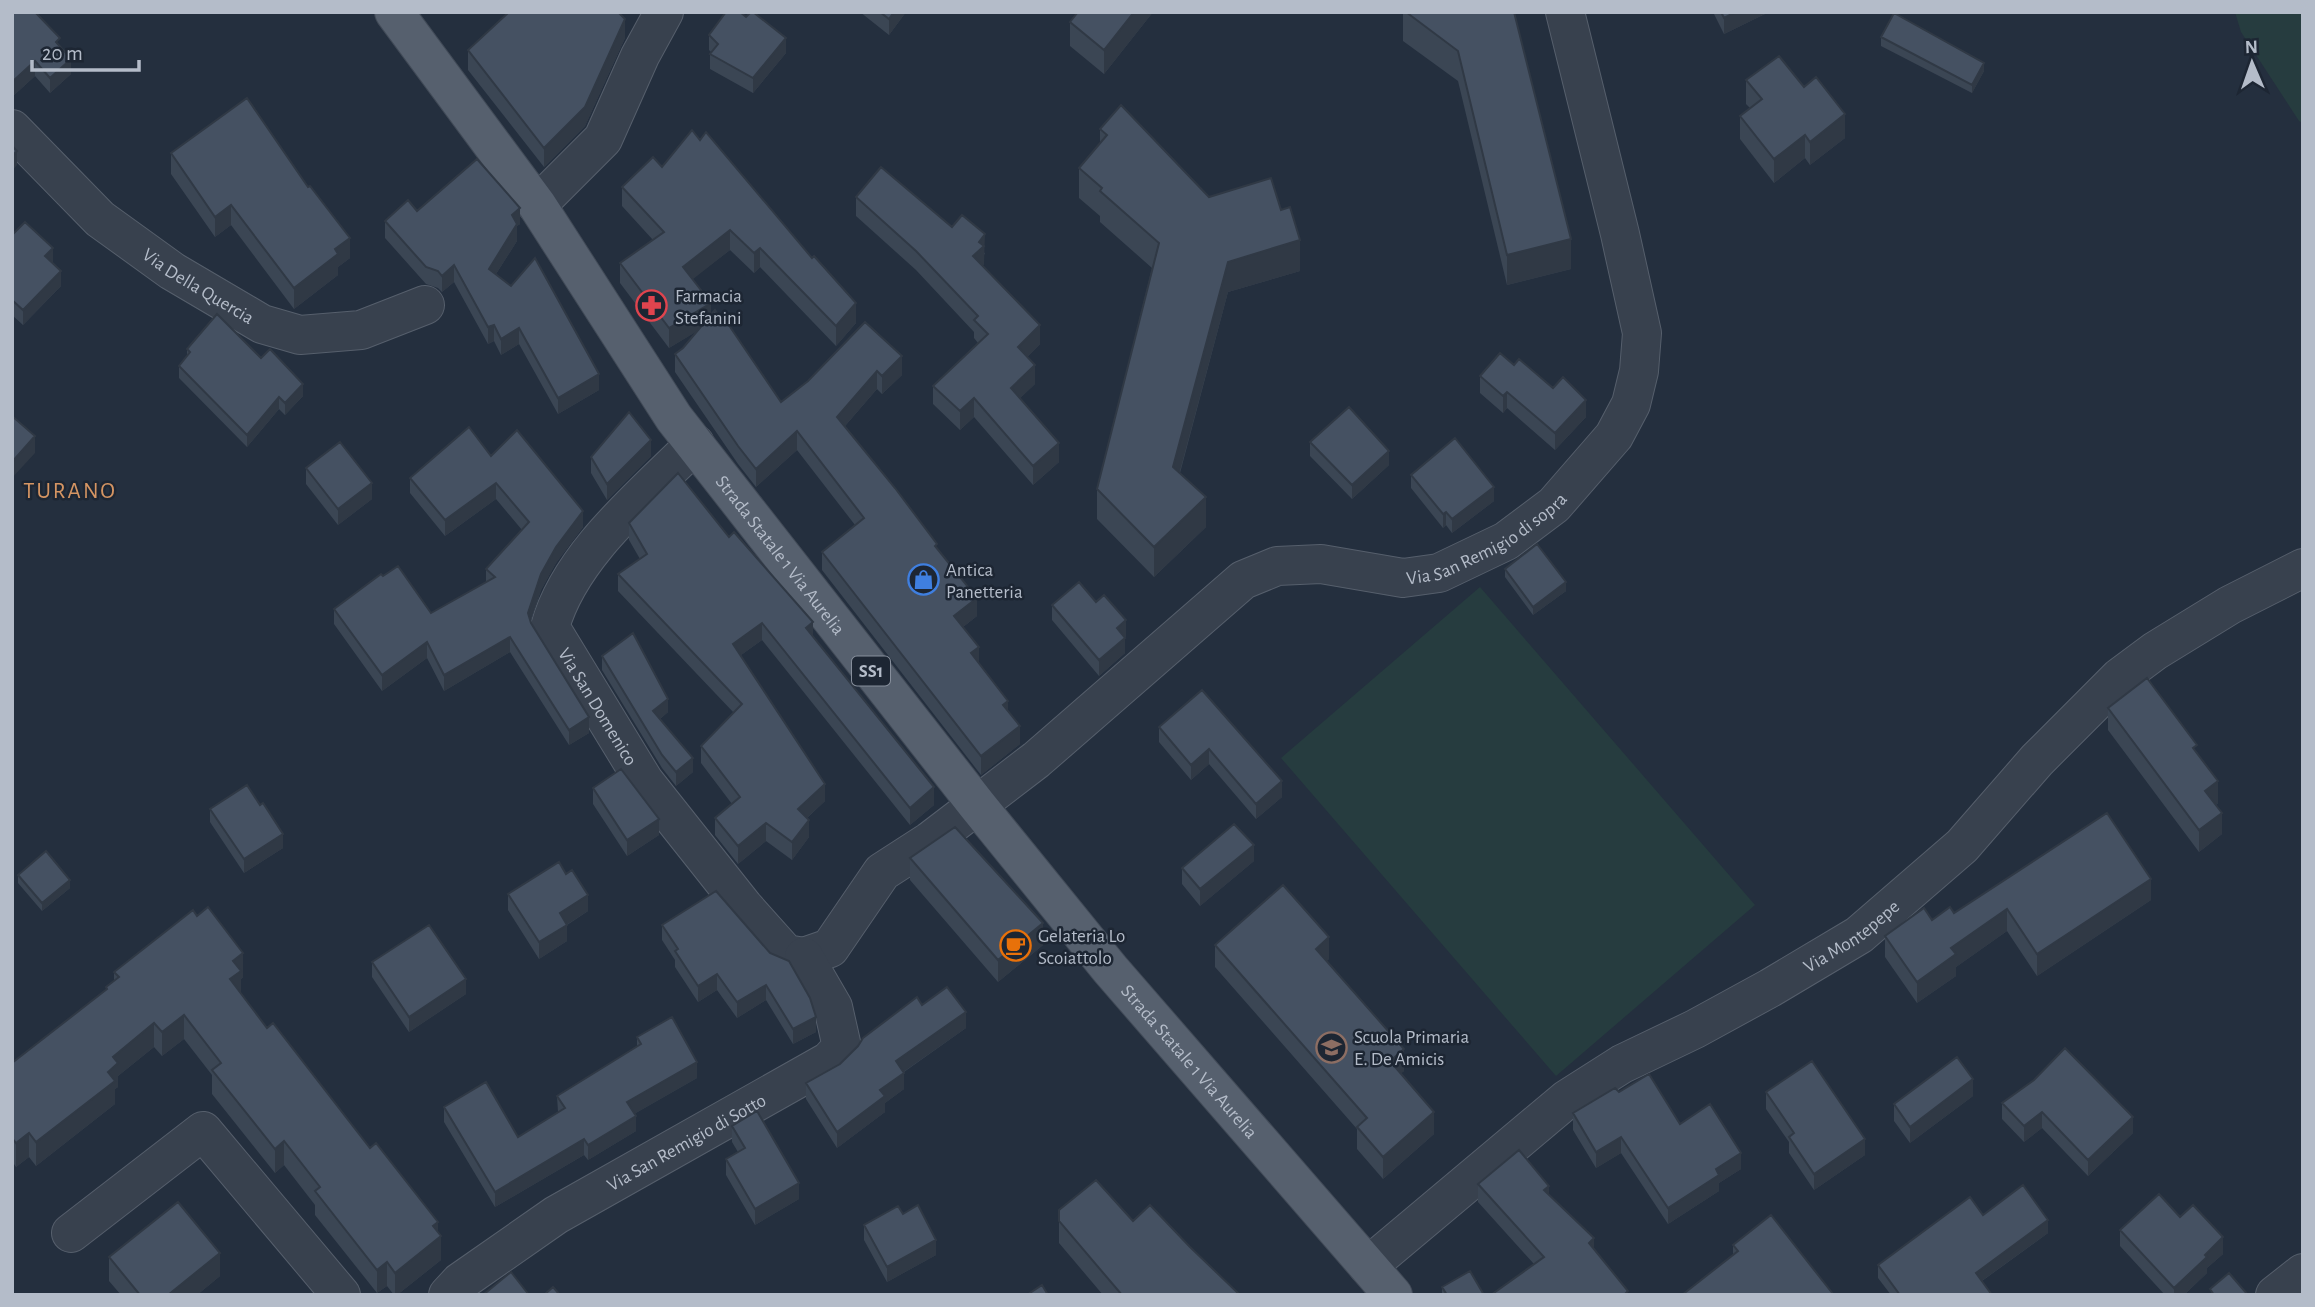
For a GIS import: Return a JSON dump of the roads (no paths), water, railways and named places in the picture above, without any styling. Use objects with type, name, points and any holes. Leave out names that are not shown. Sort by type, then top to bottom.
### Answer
[{"type":"main road","name":"Strada Statale 1 Via Aurelia","points":[[394,12],[537,205],[674,418],[976,805],[1110,969],[1393,1295]]},
{"type":"street","points":[[537,205],[603,139],[640,57],[664,12]]},
{"type":"street","name":"Via San Remigio di sopra","points":[[976,805],[1036,760],[1243,580],[1277,566],[1288,565],[1321,564],[1403,578],[1440,573],[1506,541],[1554,505],[1614,436],[1631,404],[1639,371],[1642,333],[1565,12]]},
{"type":"street","name":"Via Della Quercia","points":[[12,129],[100,219],[172,271],[262,324],[300,335],[361,330],[425,305]]},
{"type":"street","name":"Via San Domenico","points":[[695,444],[610,529],[573,576],[550,627],[644,781],[736,897],[786,954],[804,957]]},
{"type":"street","name":"Via Montepepe","points":[[1368,1266],[1567,1099],[1622,1063],[1705,1023],[1858,935],[1962,846],[2037,760],[2120,677],[2155,651],[2230,605],[2303,568]]},
{"type":"street","points":[[804,957],[830,948],[882,872],[930,841],[976,805]]},
{"type":"street","name":"Via San Remigio di Sotto","points":[[448,1295],[460,1282],[556,1215],[829,1061],[842,1046],[833,1007],[804,957]]},
{"type":"street","points":[[71,1233],[203,1131],[341,1295]]},
{"type":"street","points":[[2275,1295],[2303,1273]]},
{"type":"place","name":"Farmacia Stefanini","points":[[652,306]]},
{"type":"place","name":"Antica Panetteria","points":[[923,580]]},
{"type":"place","name":"Gelateria Lo Scoiattolo","points":[[1015,946]]},
{"type":"place","name":"Scuola Primaria E. De Amicis","points":[[1331,1047]]},
{"type":"district","name":"TURANO","points":[[70,490]]}]
